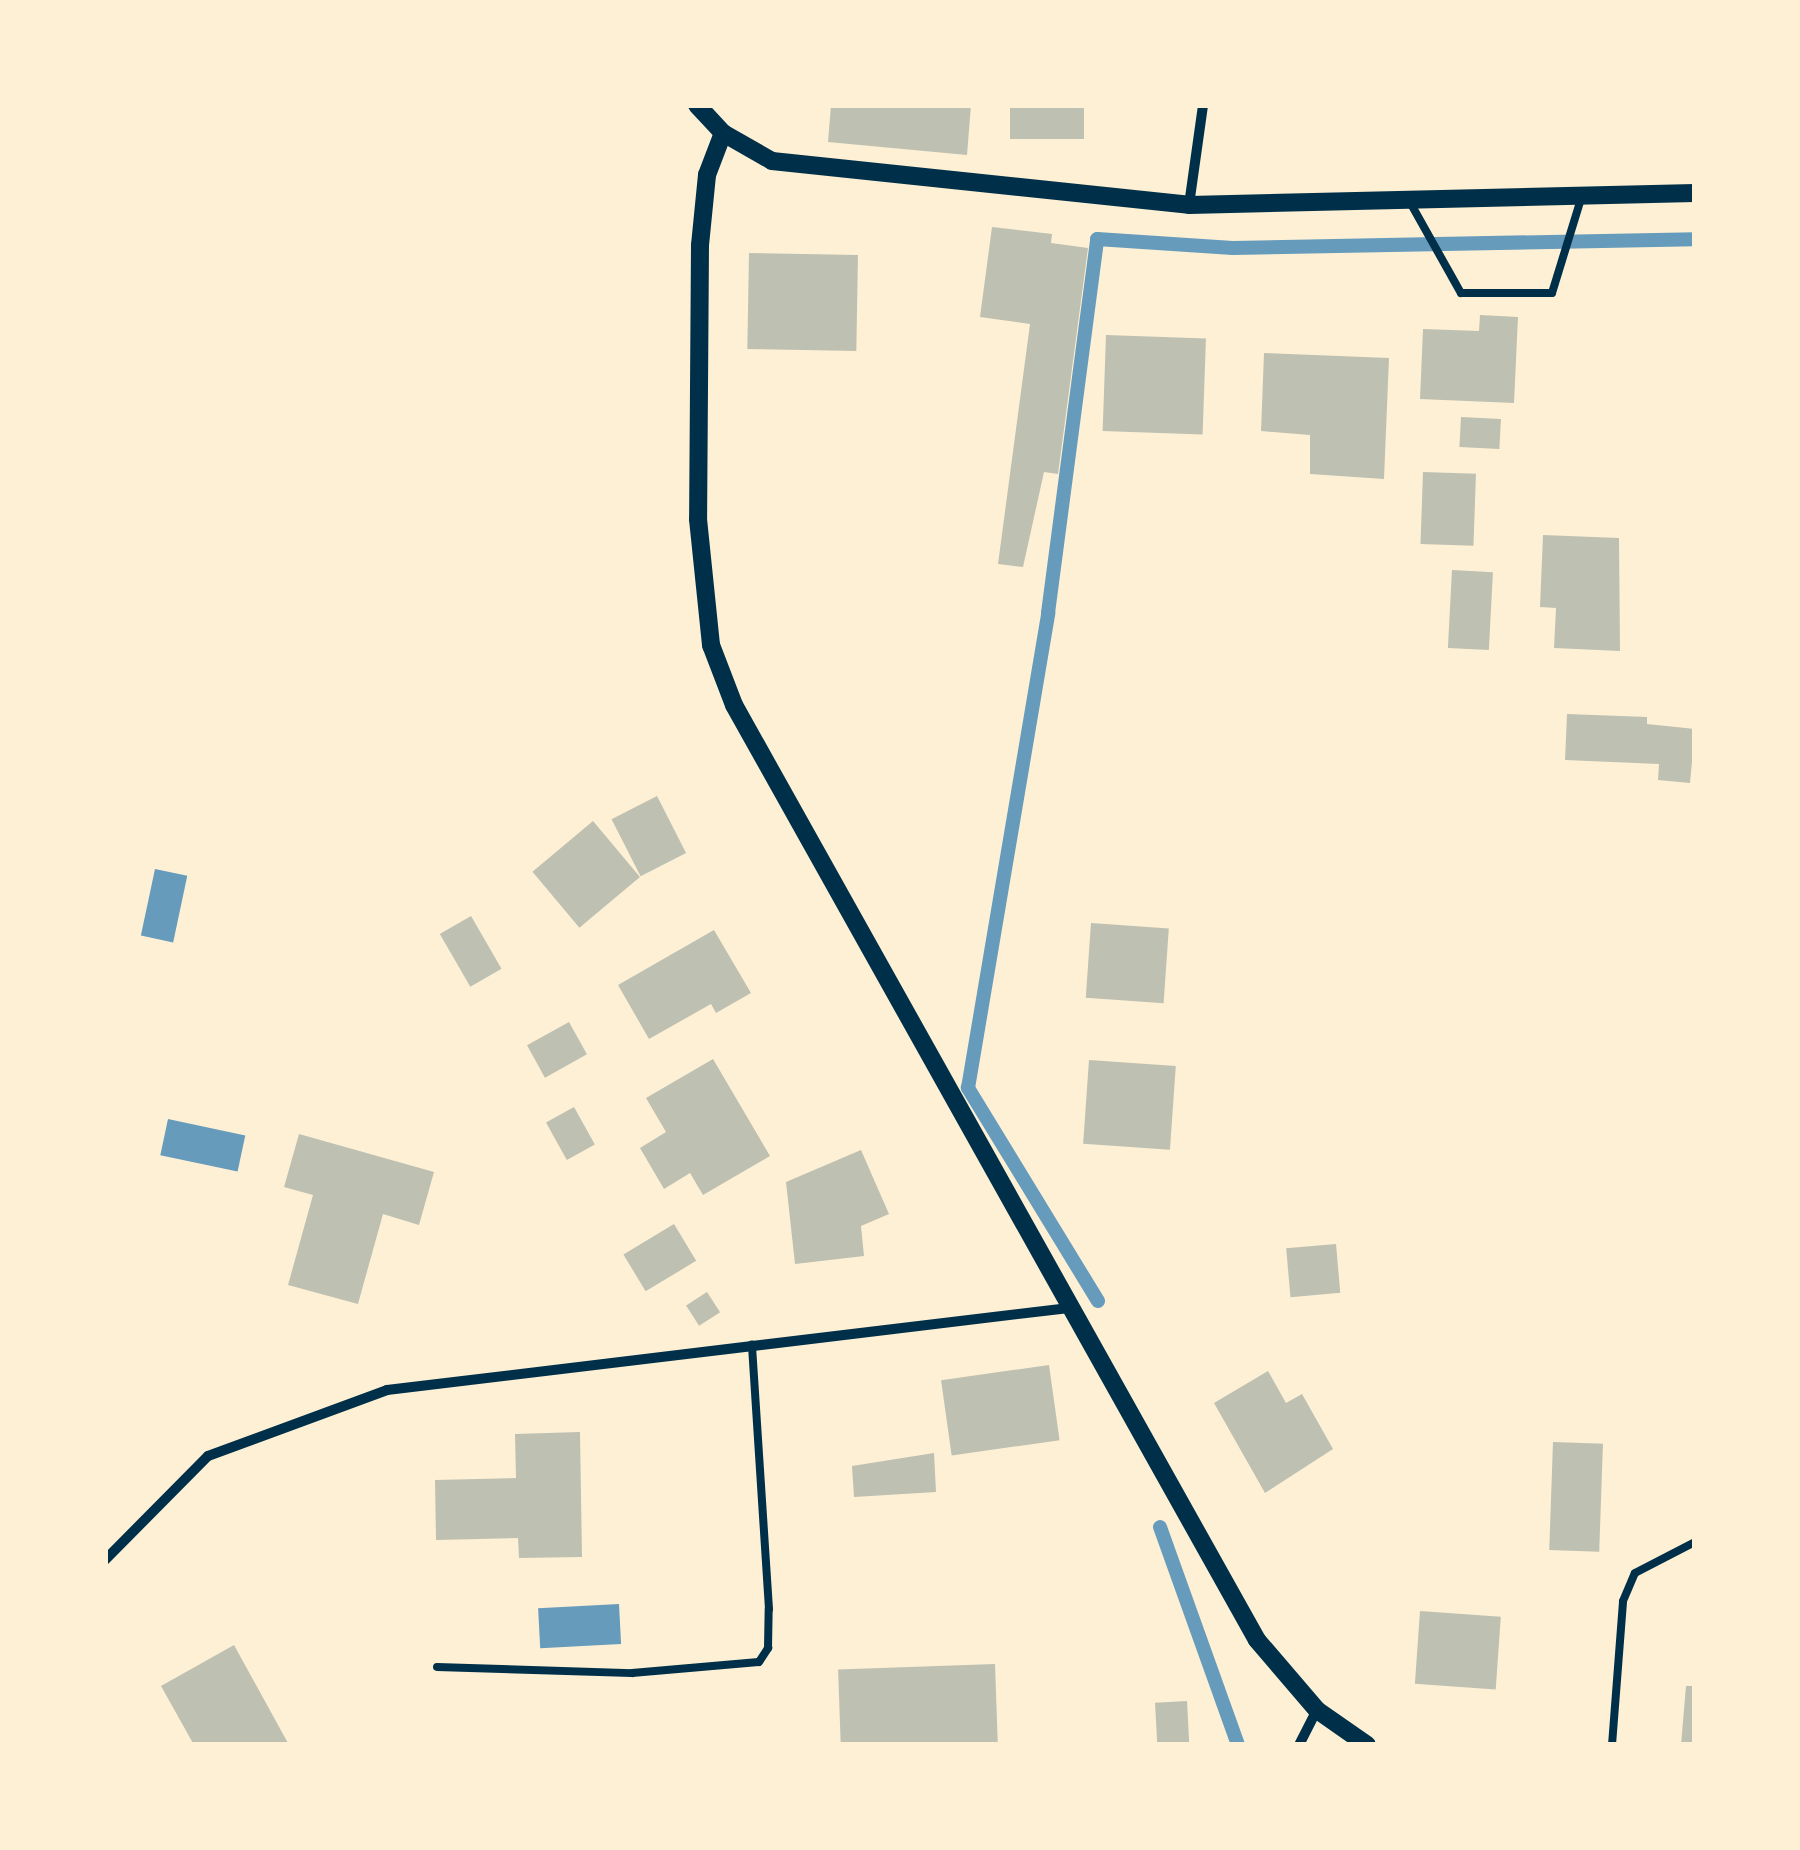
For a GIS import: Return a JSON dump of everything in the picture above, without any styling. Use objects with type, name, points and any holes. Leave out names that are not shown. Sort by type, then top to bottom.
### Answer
[{"type":"street","points":[[697,105],[723,133],[772,161],[1189,206],[1411,204],[1695,193]]},
{"type":"street","points":[[1189,206],[1203,105]]},
{"type":"street","points":[[723,133],[708,175],[700,245],[698,519],[711,645],[793,820],[1257,1640],[1317,1710],[1366,1745]]},
{"type":"street","points":[[105,1560],[208,1456],[387,1390],[1068,1308]]},
{"type":"street","points":[[1299,1745],[1317,1710]]},
{"type":"lane","points":[[1411,204],[1461,293],[1552,294],[1581,199]]},
{"type":"lane","points":[[438,1666],[632,1672],[759,1662],[768,1648],[770,1609],[752,1345]]},
{"type":"lane","points":[[1612,1745],[1623,1601],[1635,1573],[1695,1542]]},
{"type":"water","points":[[155,869],[187,876],[173,942],[141,936]]},
{"type":"water","points":[[168,1119],[245,1135],[238,1172],[160,1155]]},
{"type":"water","points":[[619,1604],[621,1644],[540,1648],[538,1608]]},
{"type":"building","points":[[831,105],[971,105],[967,155],[828,142]]},
{"type":"building","points":[[1010,105],[1084,105],[1084,139],[1010,139]]},
{"type":"building","points":[[992,227],[1052,234],[1051,243],[1088,248],[1058,474],[1044,472],[1023,567],[998,564],[1030,324],[980,317]]},
{"type":"building","points":[[749,253],[858,255],[856,351],[747,349]]},
{"type":"building","points":[[1480,315],[1518,317],[1514,403],[1420,399],[1423,329],[1479,331]]},
{"type":"building","points":[[1106,335],[1206,338],[1203,434],[1103,431]]},
{"type":"building","points":[[1264,353],[1389,358],[1384,479],[1310,474],[1310,435],[1261,431]]},
{"type":"building","points":[[1461,417],[1501,419],[1499,449],[1459,447]]},
{"type":"building","points":[[1423,472],[1476,474],[1473,546],[1420,544]]},
{"type":"building","points":[[1543,535],[1619,538],[1620,651],[1554,648],[1556,608],[1540,607]]},
{"type":"building","points":[[1452,570],[1493,572],[1489,650],[1448,648]]},
{"type":"building","points":[[1567,714],[1647,717],[1647,724],[1695,729],[1690,783],[1658,780],[1659,764],[1565,760]]},
{"type":"building","points":[[657,796],[686,853],[641,876],[612,819]]},
{"type":"building","points":[[593,821],[640,877],[579,928],[532,872]]},
{"type":"building","points":[[471,916],[502,969],[470,987],[440,934]]},
{"type":"building","points":[[1091,923],[1169,928],[1164,1003],[1086,998]]},
{"type":"building","points":[[714,930],[751,993],[716,1013],[711,1004],[649,1039],[618,985]]},
{"type":"building","points":[[569,1022],[587,1054],[545,1078],[527,1045]]},
{"type":"building","points":[[713,1059],[770,1156],[703,1195],[690,1173],[664,1189],[640,1148],[666,1132],[646,1098]]},
{"type":"building","points":[[1089,1060],[1176,1066],[1170,1150],[1083,1144]]},
{"type":"building","points":[[574,1107],[595,1145],[567,1160],[546,1123]]},
{"type":"building","points":[[299,1134],[434,1172],[419,1225],[383,1214],[358,1304],[288,1285],[313,1195],[284,1187]]},
{"type":"building","points":[[861,1150],[889,1214],[861,1226],[864,1256],[795,1264],[786,1182]]},
{"type":"building","points":[[674,1224],[696,1261],[646,1291],[623,1254]]},
{"type":"building","points":[[1336,1244],[1340,1293],[1290,1297],[1286,1248]]},
{"type":"building","points":[[707,1292],[720,1312],[699,1326],[686,1306]]},
{"type":"building","points":[[1049,1365],[1060,1440],[952,1455],[941,1380]]},
{"type":"building","points":[[1268,1371],[1286,1403],[1302,1394],[1333,1449],[1265,1493],[1214,1403]]},
{"type":"building","points":[[580,1432],[582,1557],[519,1558],[518,1538],[436,1540],[435,1480],[516,1478],[515,1434]]},
{"type":"building","points":[[1553,1442],[1603,1444],[1599,1552],[1549,1550]]},
{"type":"building","points":[[934,1453],[936,1492],[854,1497],[852,1466]]},
{"type":"building","points":[[1420,1611],[1501,1617],[1496,1689],[1415,1684]]},
{"type":"building","points":[[234,1645],[289,1745],[194,1745],[161,1686]]},
{"type":"building","points":[[995,1664],[998,1745],[841,1745],[838,1669]]},
{"type":"building","points":[[1686,1686],[1695,1686],[1695,1745],[1681,1745]]},
{"type":"building","points":[[1187,1701],[1189,1745],[1157,1745],[1155,1703]]},
{"type":"waterway","points":[[1098,1301],[968,1088],[1048,613],[1097,239],[1233,248],[1695,239]]},
{"type":"waterway","points":[[1160,1527],[1238,1745]]}]
